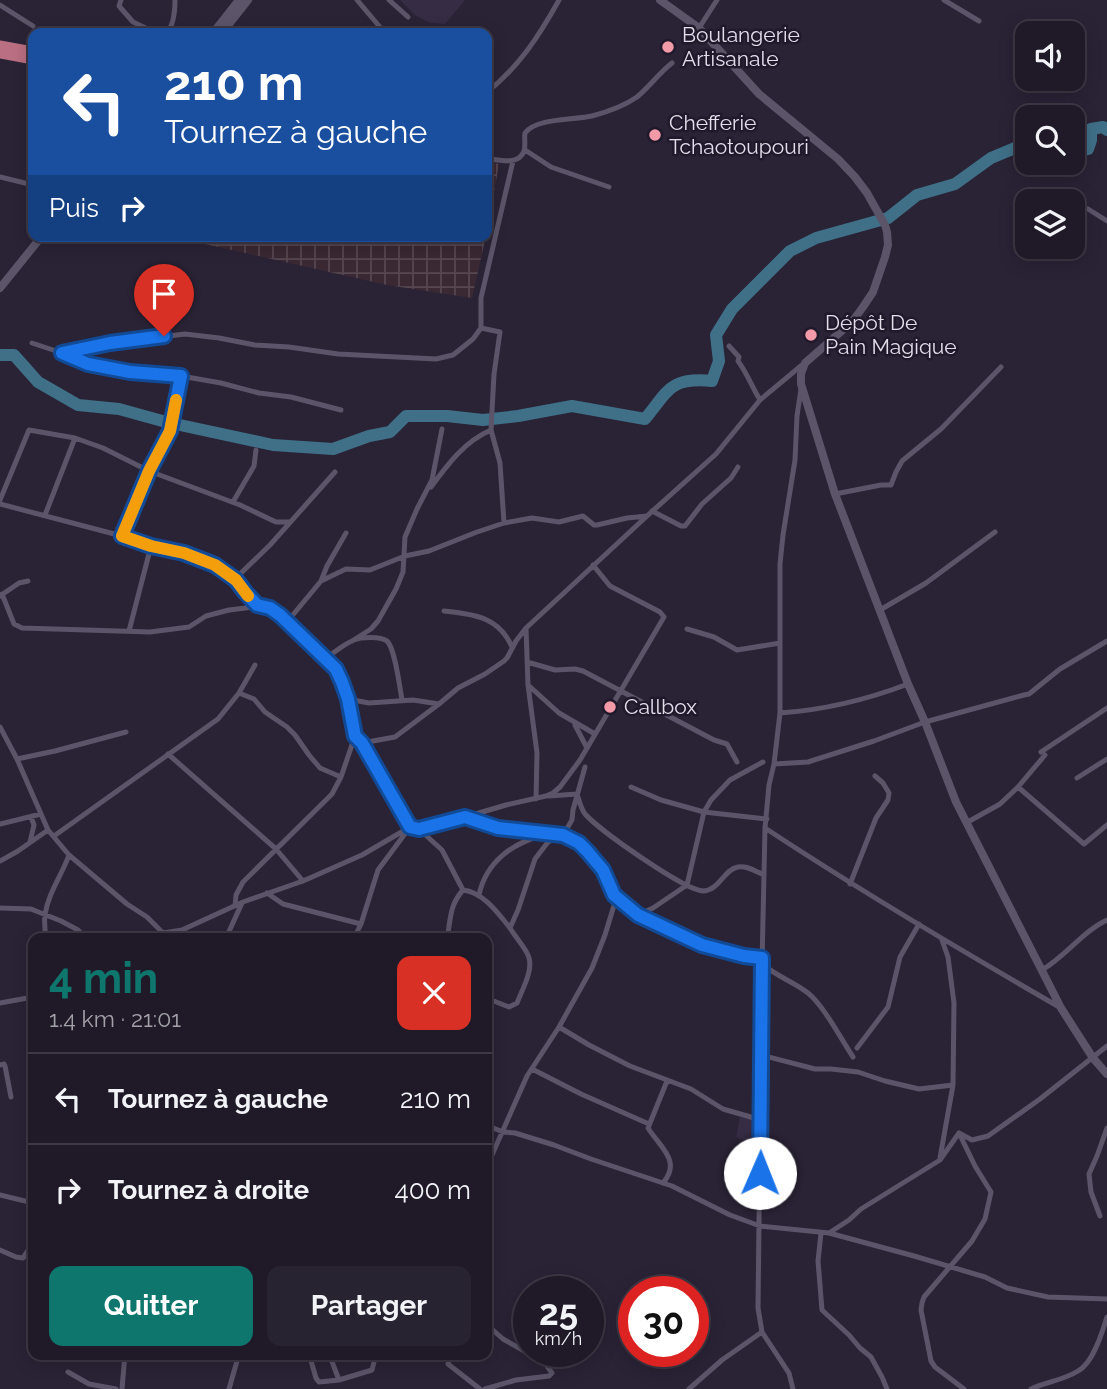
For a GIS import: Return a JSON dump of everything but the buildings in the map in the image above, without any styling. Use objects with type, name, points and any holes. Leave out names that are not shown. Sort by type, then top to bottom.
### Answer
[{"type":"main road","points":[[0,45],[28,50]]},
{"type":"main road","points":[[0,54],[28,59]]},
{"type":"street","points":[[121,0],[119,6],[132,22],[145,28]]},
{"type":"street","points":[[170,28],[175,0]]},
{"type":"street","points":[[217,28],[239,0]]},
{"type":"street","points":[[226,28],[248,0]]},
{"type":"street","points":[[357,0],[381,28]]},
{"type":"street","points":[[389,0],[408,17]]},
{"type":"street","points":[[492,89],[525,55],[559,0]]},
{"type":"street","points":[[362,743],[396,737],[458,688],[503,662],[526,628],[716,454],[760,400],[852,322],[873,292],[888,246],[887,232],[867,193],[838,159],[758,94],[699,28],[660,0]]},
{"type":"street","points":[[699,28],[717,0]]},
{"type":"street","points":[[944,0],[979,21]]},
{"type":"street","points":[[0,5],[33,26]]},
{"type":"street","points":[[492,159],[513,161],[520,157],[525,150],[525,133],[533,126],[588,117],[616,108],[636,97],[672,63]]},
{"type":"street","points":[[525,150],[551,167],[610,187]]},
{"type":"street","points":[[62,353],[110,343],[185,334],[338,354],[436,359],[453,355],[473,339],[481,328],[481,298],[513,161]]},
{"type":"street","points":[[0,177],[28,184]]},
{"type":"street","points":[[1088,209],[1107,221]]},
{"type":"street","points":[[0,288],[37,242]]},
{"type":"street","points":[[481,328],[500,332],[494,374],[491,430],[500,463],[504,523]]},
{"type":"street","points":[[32,343],[88,364],[221,383],[341,410]]},
{"type":"street","points":[[729,346],[739,357],[738,361],[760,400]]},
{"type":"street","points":[[793,1389],[789,1373],[762,1332],[758,1308],[762,961],[765,828],[780,713],[780,564],[795,460],[801,374],[805,363]]},
{"type":"street","points":[[835,494],[891,485],[902,461],[941,429],[1001,367]]},
{"type":"street","points":[[122,536],[149,471],[170,431],[181,376]]},
{"type":"street","points":[[801,384],[835,494],[956,802],[1060,1008],[1093,1058],[1107,1074]]},
{"type":"street","points":[[326,658],[371,629],[383,613],[403,572],[405,537],[432,480],[442,429]]},
{"type":"street","points":[[235,906],[236,895],[243,882],[327,800],[341,777],[355,736],[348,699],[336,669],[287,622],[274,611],[257,605],[236,580],[215,565],[184,553],[0,502],[29,430],[75,438],[276,522],[290,522]]},
{"type":"street","points":[[417,509],[448,464],[477,436],[491,430]]},
{"type":"street","points":[[45,515],[75,438]]},
{"type":"street","points":[[233,502],[254,466],[256,450]]},
{"type":"street","points":[[652,511],[685,526],[702,504],[731,478],[738,467]]},
{"type":"street","points":[[236,580],[335,472]]},
{"type":"street","points":[[321,581],[338,571],[370,570],[504,523],[532,519],[559,522],[583,516],[597,525],[647,516]]},
{"type":"street","points":[[880,611],[926,583],[995,532]]},
{"type":"street","points":[[287,622],[321,581],[345,533]]},
{"type":"street","points":[[129,631],[151,546]]},
{"type":"street","points":[[546,796],[560,787],[587,748],[664,617],[660,612],[610,586],[593,565]]},
{"type":"street","points":[[28,581],[19,583],[1,595],[14,624],[18,627],[150,632],[190,627],[206,616],[262,606]]},
{"type":"street","points":[[444,611],[484,619],[504,632],[512,647]]},
{"type":"street","points":[[526,628],[528,685],[537,753],[536,799]]},
{"type":"street","points":[[687,629],[714,637],[737,650],[779,643]]},
{"type":"street","points":[[352,641],[369,638],[383,639],[389,643],[402,700]]},
{"type":"street","points":[[774,764],[808,762],[925,722],[1029,694],[1060,669],[1107,641]]},
{"type":"street","points":[[527,662],[561,671],[575,669],[600,679],[714,740],[727,744],[737,762]]},
{"type":"street","points":[[54,836],[218,719],[239,693],[255,666]]},
{"type":"street","points":[[780,713],[804,712],[843,704],[908,684]]},
{"type":"street","points":[[528,685],[545,702],[595,734]]},
{"type":"street","points":[[239,693],[254,699],[265,712],[287,727],[320,768],[341,777]]},
{"type":"street","points":[[348,699],[369,703],[402,700],[439,704]]},
{"type":"street","points":[[966,823],[1000,804],[1018,787],[1043,754],[1107,708]]},
{"type":"street","points":[[573,722],[587,748]]},
{"type":"street","points":[[0,727],[48,830],[69,855],[127,904],[148,917],[163,933]]},
{"type":"street","points":[[17,759],[126,732]]},
{"type":"street","points":[[355,736],[362,743],[410,827]]},
{"type":"street","points":[[168,754],[276,849],[303,881]]},
{"type":"street","points":[[1077,778],[1107,759]]},
{"type":"street","points":[[638,915],[687,885],[704,812],[711,800],[730,780],[764,762]]},
{"type":"street","points":[[510,928],[535,859],[548,842],[563,835],[572,820],[585,767]]},
{"type":"street","points":[[850,884],[876,818],[888,800],[889,793],[875,776]]},
{"type":"street","points":[[631,787],[661,800],[704,812],[767,819]]},
{"type":"street","points":[[1018,787],[1084,845],[1107,825]]},
{"type":"street","points":[[168,933],[303,881],[362,855],[410,827],[419,829],[546,796],[577,794]]},
{"type":"street","points":[[577,794],[584,813],[649,863],[687,885],[702,891],[710,890],[730,870],[737,867],[746,867],[764,875]]},
{"type":"street","points":[[0,824],[41,814]]},
{"type":"street","points":[[30,842],[34,825],[31,817]]},
{"type":"street","points":[[465,817],[498,828],[563,835],[579,843],[598,863],[608,878],[614,895],[613,911],[592,968],[559,1027],[531,1069],[492,1158]]},
{"type":"street","points":[[356,933],[378,870],[410,827]]},
{"type":"street","points":[[765,828],[850,884],[1060,1008]]},
{"type":"street","points":[[419,829],[442,850],[463,890]]},
{"type":"street","points":[[0,861],[48,830]]},
{"type":"street","points":[[479,895],[486,873],[501,856],[521,842],[548,834]]},
{"type":"street","points":[[46,933],[44,915],[69,855]]},
{"type":"street","points":[[463,890],[479,895],[510,928],[530,960],[530,970],[517,1003],[509,1007],[492,1000]]},
{"type":"street","points":[[448,933],[455,898],[463,890]]},
{"type":"street","points":[[267,893],[283,904],[361,924]]},
{"type":"street","points":[[614,895],[638,915],[702,945],[762,961],[768,969],[810,995],[853,1057]]},
{"type":"street","points":[[228,933],[243,902]]},
{"type":"street","points":[[0,908],[31,909],[81,933]]},
{"type":"street","points":[[1042,970],[1090,930],[1107,920]]},
{"type":"street","points":[[857,1048],[888,1006],[900,957],[919,924]]},
{"type":"street","points":[[940,1160],[953,1085],[954,1003],[948,957],[942,940]]},
{"type":"street","points":[[0,1003],[28,998]]},
{"type":"street","points":[[559,1027],[630,1066],[691,1089],[723,1109],[761,1120]]},
{"type":"street","points":[[959,1133],[972,1140],[988,1136],[1008,1124],[1107,1046]]},
{"type":"street","points":[[761,1055],[815,1069],[858,1072],[919,1089],[953,1085]]},
{"type":"street","points":[[0,1065],[5,1066],[10,1097]]},
{"type":"street","points":[[531,1069],[649,1124]]},
{"type":"street","points":[[663,1182],[669,1176],[672,1164],[650,1132],[649,1124],[667,1081]]},
{"type":"street","points":[[492,1127],[554,1145],[663,1182],[730,1215],[760,1226],[829,1233],[950,1266],[985,1277],[1007,1288],[1048,1297],[1107,1300]]},
{"type":"street","points":[[1100,1216],[1091,1192],[1089,1174],[1107,1128]]},
{"type":"street","points":[[829,1233],[861,1209],[940,1160],[959,1133]]},
{"type":"street","points":[[959,1133],[990,1192],[985,1219],[965,1250],[924,1297],[921,1310],[931,1361],[964,1389]]},
{"type":"street","points":[[0,1195],[28,1202]]},
{"type":"street","points":[[821,1233],[818,1261],[822,1310],[871,1357],[887,1389]]},
{"type":"street","points":[[0,1250],[23,1258],[28,1250]]},
{"type":"street","points":[[1031,1389],[1083,1367],[1102,1334],[1107,1317]]},
{"type":"street","points":[[450,1360],[449,1364],[483,1389],[516,1380],[550,1376],[552,1373],[544,1362],[503,1339],[492,1329]]},
{"type":"street","points":[[690,1389],[722,1360],[762,1332]]},
{"type":"street","points":[[122,1389],[124,1360]]},
{"type":"street","points":[[229,1389],[237,1360]]},
{"type":"street","points":[[311,1360],[317,1381],[339,1380],[372,1370],[374,1360]]},
{"type":"street","points":[[331,1360],[339,1380]]},
{"type":"street","points":[[68,1372],[89,1384],[116,1389]]},
{"type":"shaded area","points":[[400,0],[465,0],[445,24],[431,23],[416,16]]},
{"type":"shaded area","points":[[492,162],[499,164],[492,204]]},
{"type":"shaded area","points":[[198,242],[485,242],[472,298],[387,285]]},
{"type":"shaded area","points":[[740,1117],[759,1121],[758,1143],[752,1145],[736,1137]]},
{"type":"waterway","points":[[1085,150],[1088,149],[1091,140],[1091,129],[1103,127],[1107,130]]},
{"type":"waterway","points":[[0,355],[14,355],[38,382],[78,405],[119,409],[273,445],[333,449],[369,436],[390,432],[406,416],[447,416],[483,420],[572,406],[645,419],[666,393],[679,384],[687,381],[712,381],[719,361],[716,335],[732,309],[790,251],[816,238],[888,218],[917,195],[955,184],[991,158],[1015,148]]},
{"type":"slow traffic","points":[[176,400],[170,431],[149,471],[122,536],[184,553],[215,565],[236,580],[248,596]]},
{"type":"place","name":"Boulangerie Artisanale","points":[[668,47]]},
{"type":"place","name":"Chefferie Tchaotoupouri","points":[[655,135]]},
{"type":"place","name":"Dépôt De Pain Magique","points":[[811,335]]},
{"type":"place","name":"Callbox","points":[[610,707]]},
{"type":"route","points":[[164,336],[62,353],[88,364],[130,372],[181,376],[170,431],[149,471],[122,536],[184,553],[215,565],[236,580],[257,605],[270,608],[280,615],[332,664],[340,676],[348,699],[355,736],[381,774],[410,827],[419,829],[465,817],[498,828],[563,835],[579,843],[587,851],[608,878],[614,895],[638,915],[702,945],[762,958],[760,1173]]}]
